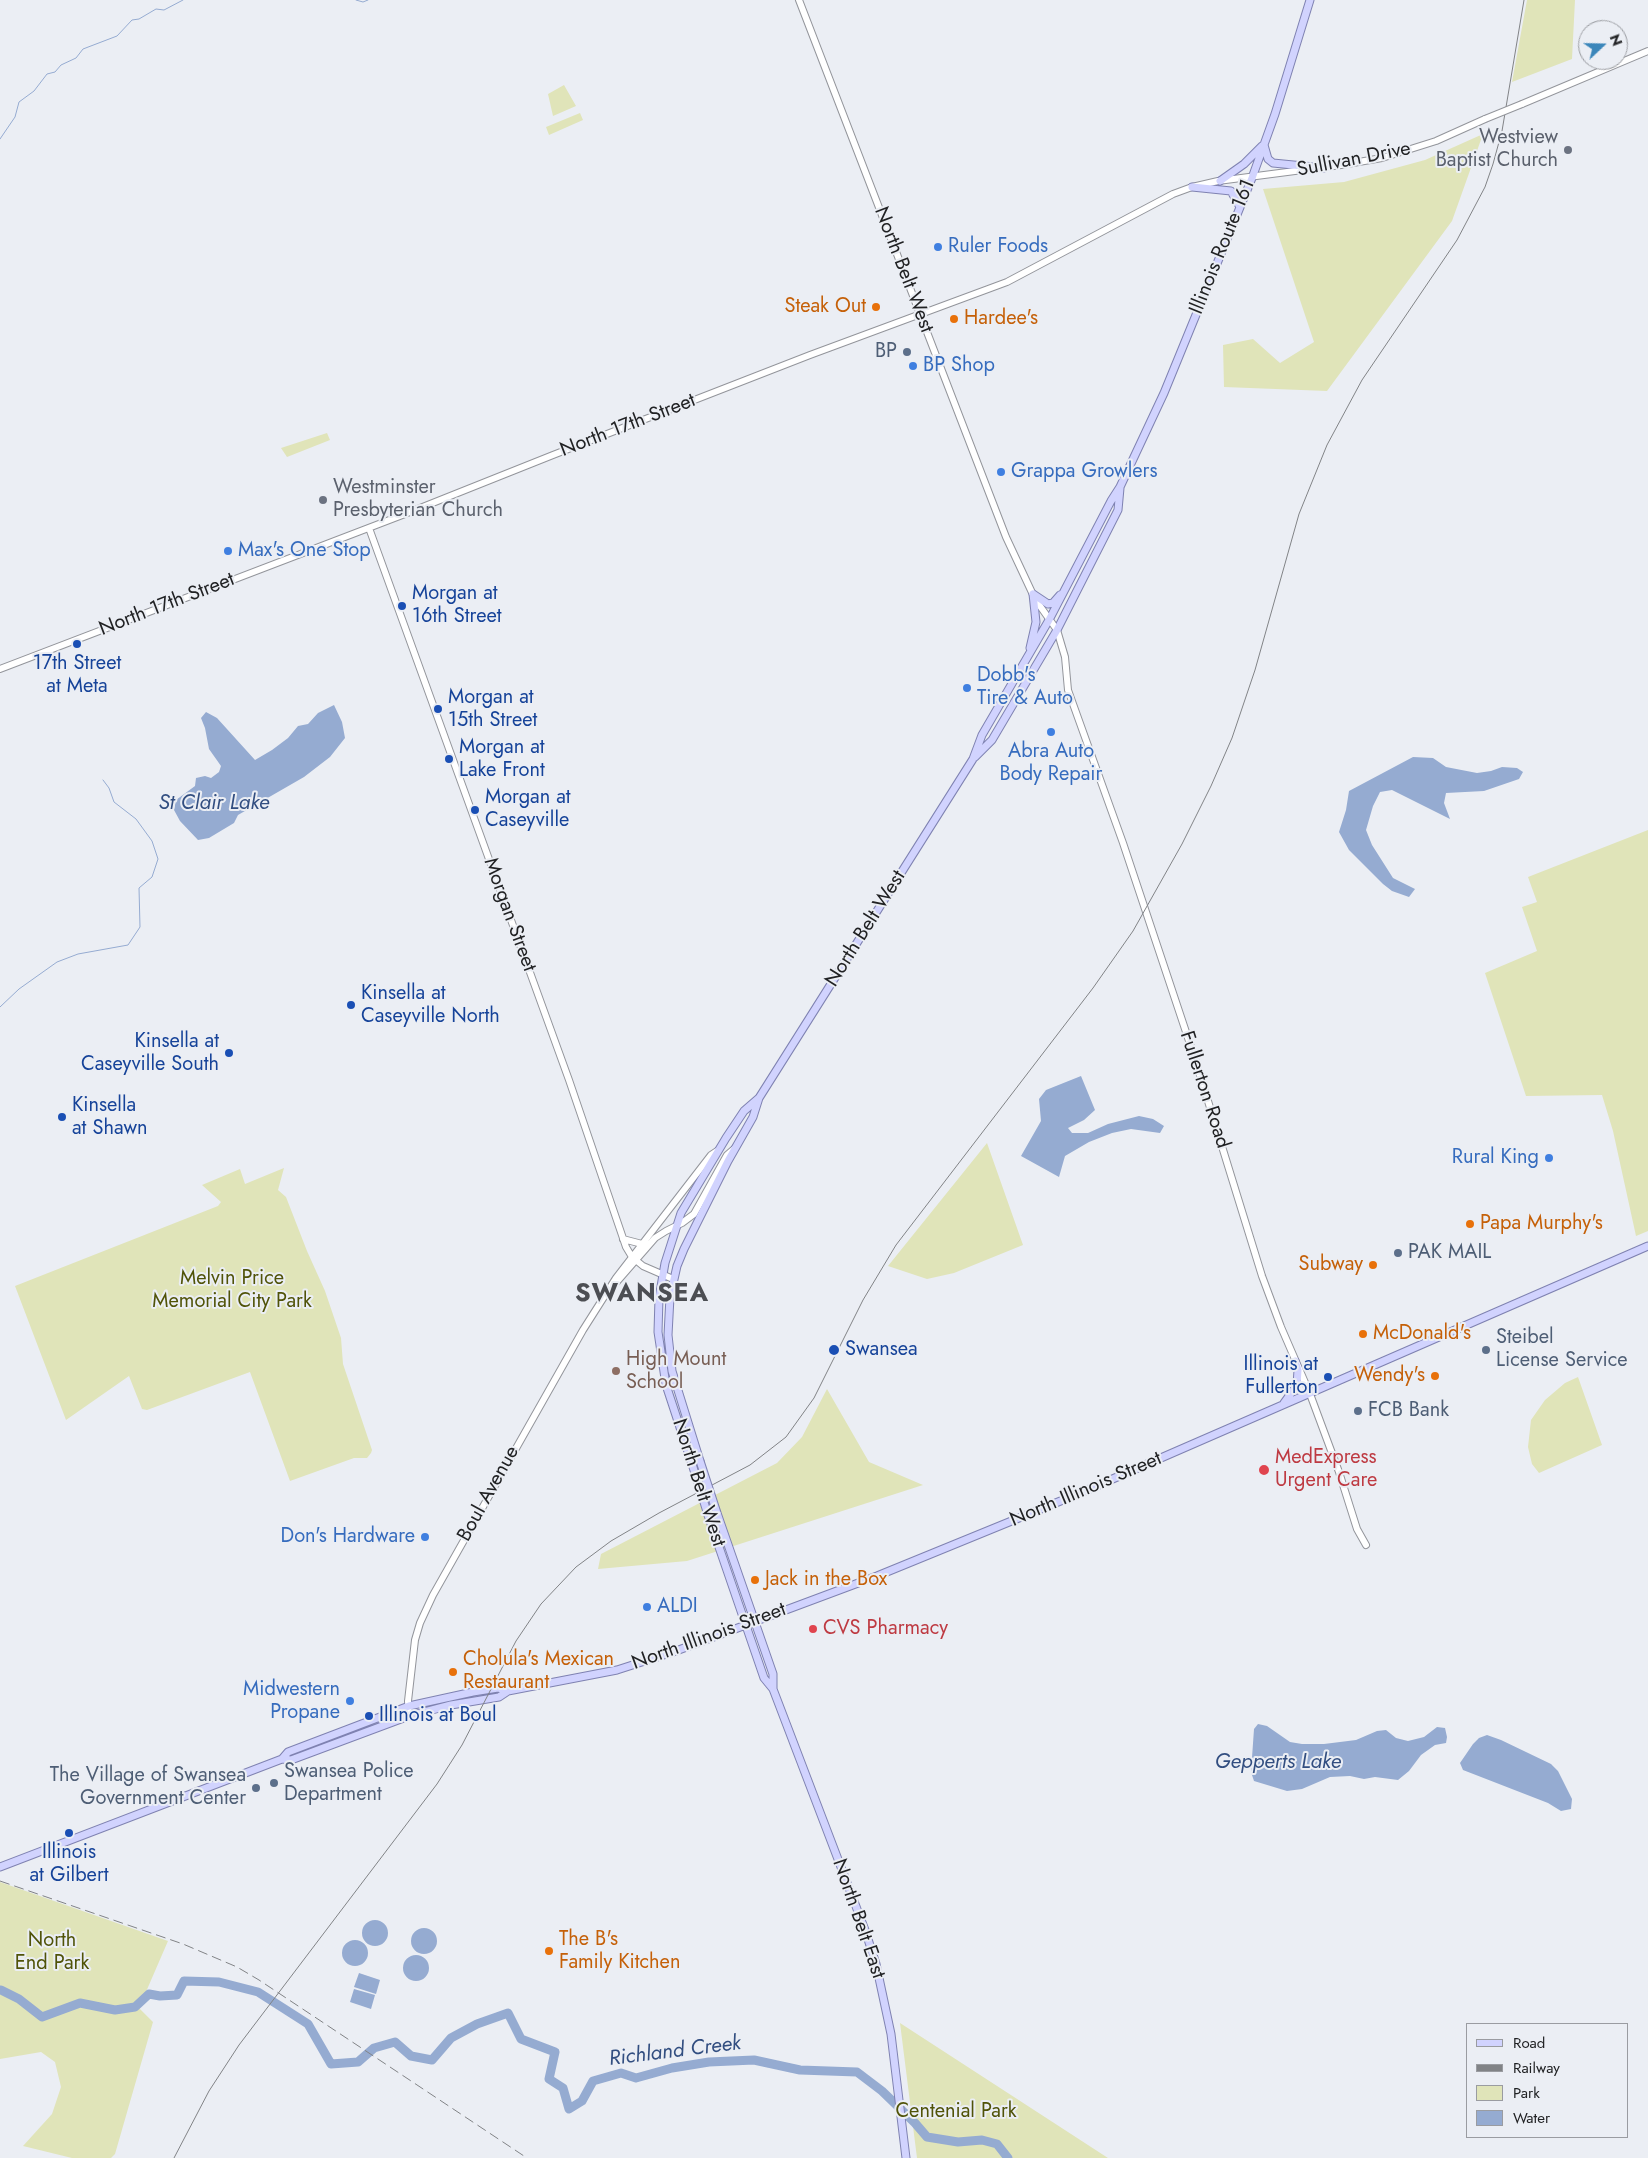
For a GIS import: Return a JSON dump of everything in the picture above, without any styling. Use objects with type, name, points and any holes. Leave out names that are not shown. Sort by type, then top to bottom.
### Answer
[{"type":"main road","name":"Illinois Route 161","points":[[1049,620],[1110,501],[1120,487],[1164,393],[1252,178],[1278,105],[1310,0]]},
{"type":"main road","points":[[1264,144],[1268,159],[1273,162],[1324,168]]},
{"type":"main road","points":[[1220,181],[1244,164],[1264,144]]},
{"type":"main road","points":[[1192,187],[1231,191],[1240,207]]},
{"type":"main road","name":"Illinois Route 161","points":[[1057,630],[1118,510],[1120,487]]},
{"type":"main road","points":[[1032,594],[1045,602],[1052,603],[1067,587]]},
{"type":"main road","points":[[1028,656],[1036,622],[1032,594]]},
{"type":"main road","name":"North Belt West","points":[[973,760],[982,735],[1049,620]]},
{"type":"main road","name":"North Belt West","points":[[745,1624],[669,1395],[661,1362],[658,1324],[662,1276],[668,1248],[688,1199],[718,1150],[744,1111],[758,1098],[973,760],[992,740],[1057,630]]},
{"type":"main road","name":"North Belt West","points":[[753,1621],[679,1396],[670,1360],[667,1321],[673,1279],[684,1249],[735,1148],[753,1117],[758,1098]]},
{"type":"main road","name":"North Illinois Street","points":[[282,1758],[291,1760],[409,1716],[451,1705],[499,1697],[508,1691],[617,1670],[676,1651],[877,1576],[988,1532],[1648,1246]]},
{"type":"main road","points":[[1279,1407],[1288,1399],[1296,1386],[1298,1377],[1295,1361]]},
{"type":"main road","name":"North Belt East","points":[[753,1621],[773,1674],[773,1689]]},
{"type":"main road","name":"North Belt East","points":[[745,1624],[764,1678],[773,1689],[870,1942],[886,2007],[906,2158]]},
{"type":"main road","name":"North Illinois Street","points":[[0,1867],[282,1758],[288,1752],[408,1706],[498,1688],[508,1691]]},
{"type":"street","name":"North Belt West","points":[[799,0],[1006,537],[1032,594],[1057,630]]},
{"type":"street","name":"Sullivan Drive","points":[[1252,178],[1324,168],[1398,154],[1436,141],[1648,51]]},
{"type":"street","name":"North 17th Street","points":[[0,669],[369,528],[552,455],[1006,282],[1173,194],[1192,187],[1220,181],[1252,178]]},
{"type":"street","name":"Morgan Street","points":[[369,528],[570,1080],[623,1239],[634,1259]]},
{"type":"street","name":"Fullerton Road","points":[[1057,630],[1066,657],[1066,681],[1070,695],[1125,849],[1192,1050],[1262,1276],[1310,1394],[1339,1472],[1357,1529],[1366,1545]]},
{"type":"street","name":"Boul Avenue","points":[[409,1716],[412,1652],[417,1630],[426,1608],[570,1351],[611,1287],[634,1259],[655,1238],[694,1214],[727,1155],[735,1148]]},
{"type":"street","name":"Boul Avenue","points":[[634,1259],[642,1244],[711,1156],[718,1150]]},
{"type":"street","points":[[623,1239],[642,1244]]},
{"type":"street","points":[[634,1259],[662,1276],[673,1279]]},
{"type":"green space","points":[[1527,0],[1575,0],[1572,59],[1512,82]]},
{"type":"green space","points":[[564,85],[576,106],[553,116],[548,94]]},
{"type":"green space","points":[[580,113],[583,120],[549,135],[546,127]]},
{"type":"green space","points":[[1483,134],[1452,221],[1327,391],[1224,387],[1223,345],[1253,339],[1280,363],[1314,342],[1263,189],[1344,182],[1425,160]]},
{"type":"green space","points":[[327,433],[330,440],[287,457],[281,448]]},
{"type":"green space","points":[[1648,830],[1648,1231],[1636,1236],[1613,1131],[1602,1095],[1526,1096],[1485,973],[1537,951],[1522,907],[1537,902],[1528,877]]},
{"type":"green space","points":[[987,1143],[1023,1245],[954,1273],[927,1279],[888,1266]]},
{"type":"green space","name":"Melvin Price Memorial City Park","points":[[284,1168],[278,1190],[286,1197],[325,1291],[341,1338],[343,1364],[372,1450],[367,1458],[354,1458],[290,1481],[250,1372],[147,1410],[142,1409],[129,1376],[66,1420],[15,1286],[218,1206],[221,1202],[202,1185],[240,1169],[245,1184]]},
{"type":"green space","points":[[1578,1377],[1602,1445],[1539,1473],[1532,1464],[1528,1447],[1531,1420],[1545,1400],[1565,1383]]},
{"type":"green space","points":[[827,1389],[869,1462],[923,1485],[687,1561],[598,1569],[601,1554],[777,1463],[802,1437]]},
{"type":"green space","name":"North End Park","points":[[0,1882],[168,1941],[139,2008],[153,2022],[115,2154],[111,2158],[72,2158],[23,2146],[52,2114],[61,2087],[55,2062],[41,2052],[0,2059]]},
{"type":"green space","name":"Centenial Park","points":[[900,2023],[1108,2158],[917,2158]]},
{"type":"water","name":"St Clair Lake","points":[[334,705],[342,722],[345,738],[330,757],[304,777],[238,815],[234,823],[209,838],[198,840],[180,821],[174,810],[176,800],[195,786],[196,778],[205,776],[211,778],[219,772],[221,766],[209,749],[201,718],[206,712],[217,718],[255,760],[288,738],[298,726],[308,724],[318,713]]},
{"type":"water","points":[[1413,757],[1433,758],[1446,767],[1477,773],[1502,767],[1517,768],[1523,772],[1519,779],[1484,791],[1446,793],[1444,803],[1450,819],[1392,790],[1380,792],[1373,806],[1366,830],[1372,845],[1393,878],[1415,889],[1409,897],[1392,891],[1383,884],[1349,850],[1339,832],[1346,810],[1349,791]]},
{"type":"water","points":[[1081,1076],[1095,1110],[1084,1120],[1068,1128],[1072,1133],[1088,1133],[1108,1124],[1139,1116],[1153,1119],[1164,1126],[1160,1133],[1131,1129],[1112,1133],[1089,1142],[1065,1156],[1059,1177],[1021,1156],[1041,1121],[1039,1099],[1046,1090]]},
{"type":"water","name":"Gepperts Lake","points":[[1258,1724],[1267,1726],[1290,1742],[1302,1744],[1324,1744],[1356,1740],[1377,1731],[1386,1730],[1396,1738],[1408,1741],[1424,1737],[1437,1727],[1445,1728],[1447,1737],[1446,1743],[1435,1745],[1421,1755],[1409,1771],[1398,1780],[1375,1777],[1364,1779],[1350,1776],[1330,1777],[1302,1789],[1287,1791],[1254,1781],[1251,1772],[1254,1729]]},
{"type":"water","points":[[1487,1735],[1551,1764],[1558,1771],[1572,1799],[1571,1809],[1561,1811],[1548,1803],[1463,1770],[1460,1763],[1473,1744],[1479,1738]]},
{"type":"water","points":[[375,1920],[384,1924],[388,1933],[384,1942],[375,1946],[366,1942],[362,1933],[366,1924]]},
{"type":"water","points":[[424,1928],[433,1932],[437,1941],[433,1950],[424,1954],[415,1950],[411,1941],[415,1932]]},
{"type":"water","points":[[355,1940],[364,1944],[368,1953],[364,1962],[355,1966],[346,1962],[342,1953],[346,1944]]},
{"type":"water","points":[[416,1955],[425,1959],[429,1968],[425,1977],[416,1981],[407,1977],[403,1968],[407,1959]]},
{"type":"water","points":[[359,1973],[380,1980],[376,1994],[354,1987]]},
{"type":"water","points":[[354,1989],[375,1995],[371,2009],[350,2002]]},
{"type":"waterway","points":[[0,139],[15,117],[19,102],[34,91],[47,74],[55,72],[61,65],[76,58],[83,49],[117,36],[132,20],[139,19],[156,9],[164,10],[183,0]]},
{"type":"waterway","points":[[356,0],[363,2],[368,0]]},
{"type":"waterway","points":[[0,1007],[19,989],[57,962],[78,954],[128,945],[140,927],[139,888],[152,877],[158,859],[152,841],[136,819],[114,802],[109,788],[103,780]]},
{"type":"waterway","name":"Richland Creek","points":[[1,1990],[19,1999],[42,2017],[80,2003],[115,2010],[135,2007],[149,1994],[160,1996],[177,1995],[184,1981],[219,1982],[258,1992],[308,2024],[331,2064],[358,2062],[374,2048],[395,2042],[411,2056],[432,2060],[451,2038],[477,2024],[508,2013],[521,2039],[555,2052],[549,2079],[563,2088],[569,2109],[582,2101],[593,2081],[621,2073],[636,2078],[672,2068],[709,2062],[754,2060],[800,2070],[857,2072],[882,2091],[927,2137],[958,2142],[982,2140],[997,2144],[1008,2158]]},
{"type":"tram line","points":[[174,2158],[209,2091],[239,2045],[437,1784],[462,1745],[516,1641],[541,1604],[576,1567],[611,1541],[659,1513],[750,1465],[786,1437],[814,1398],[863,1300],[896,1245],[1093,988],[1133,931],[1182,844],[1232,738],[1255,670],[1299,514],[1327,445],[1362,380],[1457,240],[1485,187],[1502,131],[1524,0]]},
{"type":"railway","points":[[0,1881],[183,1944],[237,1967],[527,2158]]},
{"type":"place","name":"Westview Baptist Church","points":[[1568,150]]},
{"type":"place","name":"Ruler Foods","points":[[938,247]]},
{"type":"place","name":"Steak Out","points":[[876,307]]},
{"type":"place","name":"Hardee's","points":[[954,319]]},
{"type":"place","name":"BP","points":[[907,352]]},
{"type":"place","name":"BP Shop","points":[[913,366]]},
{"type":"place","name":"Grappa Growlers","points":[[1001,472]]},
{"type":"place","name":"Westminster Presbyterian Church","points":[[323,500]]},
{"type":"place","name":"Max's One Stop","points":[[228,551]]},
{"type":"place","name":"Morgan at 16th Street","points":[[402,606]]},
{"type":"place","name":"17th Street at Meta","points":[[77,644]]},
{"type":"place","name":"Dobb's Tire & Auto","points":[[967,688]]},
{"type":"place","name":"Morgan at 15th Street","points":[[438,709]]},
{"type":"place","name":"Abra Auto Body Repair","points":[[1051,732]]},
{"type":"place","name":"Morgan at Lake Front","points":[[449,759]]},
{"type":"place","name":"Morgan at Caseyville","points":[[475,810]]},
{"type":"place","name":"Kinsella at Caseyville North","points":[[351,1005]]},
{"type":"place","name":"Kinsella at Caseyville South","points":[[229,1053]]},
{"type":"place","name":"Kinsella at Shawn","points":[[62,1117]]},
{"type":"place","name":"Rural King","points":[[1549,1158]]},
{"type":"place","name":"Papa Murphy's","points":[[1470,1224]]},
{"type":"place","name":"PAK MAIL","points":[[1398,1253]]},
{"type":"place","name":"Subway","points":[[1373,1265]]},
{"type":"place","name":"McDonald's","points":[[1363,1334]]},
{"type":"place","name":"Swansea","points":[[834,1350]]},
{"type":"place","name":"Steibel License Service","points":[[1486,1350]]},
{"type":"place","name":"High Mount School","points":[[616,1371]]},
{"type":"place","name":"Wendy's","points":[[1435,1376]]},
{"type":"place","name":"Illinois at Fullerton","points":[[1328,1377]]},
{"type":"place","name":"FCB Bank","points":[[1358,1411]]},
{"type":"place","name":"MedExpress Urgent Care","points":[[1264,1470]]},
{"type":"place","name":"Don's Hardware","points":[[425,1537]]},
{"type":"place","name":"Jack in the Box","points":[[755,1580]]},
{"type":"place","name":"ALDI","points":[[647,1607]]},
{"type":"place","name":"CVS Pharmacy","points":[[813,1629]]},
{"type":"place","name":"Cholula's Mexican Restaurant","points":[[453,1672]]},
{"type":"place","name":"Midwestern Propane","points":[[350,1701]]},
{"type":"place","name":"Illinois at Boul","points":[[369,1716]]},
{"type":"place","name":"Swansea Police Department","points":[[274,1783]]},
{"type":"place","name":"The Village of Swansea Government Center","points":[[256,1788]]},
{"type":"place","name":"Illinois at Gilbert","points":[[69,1833]]},
{"type":"place","name":"The B's Family Kitchen","points":[[549,1951]]},
{"type":"district","name":"SWANSEA","points":[[642,1295]]}]
